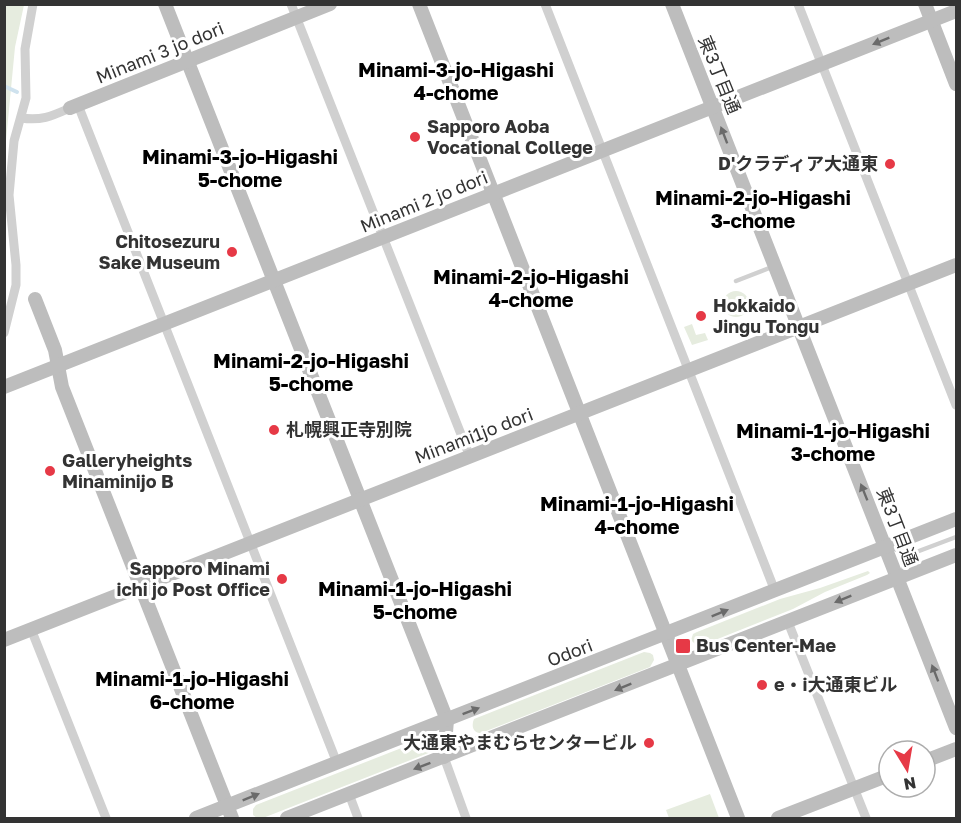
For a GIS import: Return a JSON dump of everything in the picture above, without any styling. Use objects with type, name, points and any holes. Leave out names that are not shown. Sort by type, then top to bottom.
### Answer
[{"type":"street","points":[[4,333],[16,285],[9,195],[15,141],[26,98],[25,49],[33,4]]},
{"type":"street","points":[[165,4],[447,720],[444,757],[466,819]]},
{"type":"street","points":[[291,4],[470,457]]},
{"type":"street","name":"Minami 3 jo dori","points":[[74,106],[330,4]]},
{"type":"street","points":[[419,4],[738,819]]},
{"type":"street","points":[[545,4],[775,591]]},
{"type":"street","name":"東3丁目通","points":[[672,4],[957,728]]},
{"type":"street","points":[[798,4],[957,405]]},
{"type":"street","points":[[925,4],[957,84]]},
{"type":"street","name":"Minami 2 jo dori","points":[[4,387],[957,11]]},
{"type":"street","points":[[21,118],[34,120],[48,118],[74,106],[165,323],[337,763]]},
{"type":"street","name":"Minami1jo dori","points":[[4,640],[957,265]]},
{"type":"street","points":[[35,299],[55,350],[62,387],[230,812]]},
{"type":"street","name":"Odori","points":[[196,819],[230,812],[337,763],[957,519]]},
{"type":"street","points":[[287,819],[957,555]]},
{"type":"street","points":[[788,622],[866,819]]},
{"type":"street","points":[[31,629],[106,819]]},
{"type":"street","points":[[937,756],[957,749]]},
{"type":"street","points":[[778,819],[877,780]]},
{"type":"street","points":[[349,794],[358,819]]},
{"type":"lane","points":[[736,281],[775,266]]},
{"type":"lane","points":[[885,547],[911,554],[957,537]]},
{"type":"lane","points":[[898,578],[911,554]]},
{"type":"shaded area","points":[[5,4],[24,5],[15,47],[5,151]]},
{"type":"shaded area","points":[[736,291],[746,294],[749,304],[746,314],[736,317],[726,314],[723,304],[726,294]]},
{"type":"shaded area","points":[[692,324],[696,335],[705,333],[708,340],[692,345],[684,327]]},
{"type":"shaded area","points":[[868,571],[870,573],[867,575],[825,592],[793,609],[700,646],[691,640],[693,634],[697,632],[780,599]]},
{"type":"shaded area","points":[[644,652],[653,655],[654,660],[650,667],[481,733],[473,729],[474,719]]},
{"type":"shaded area","points":[[427,738],[431,739],[434,744],[431,752],[263,818],[253,815],[256,805]]},
{"type":"shaded area","points":[[710,794],[719,818],[669,818],[666,810]]},
{"type":"waterway","points":[[4,86],[17,92]]},
{"type":"place","name":"Sapporo Aoba Vocational College","points":[[415,137]]},
{"type":"place","name":"D'クラディア大通東","points":[[890,164]]},
{"type":"place","name":"Chitosezuru Sake Museum","points":[[232,252]]},
{"type":"place","name":"Hokkaido Jingu Tongu","points":[[701,316]]},
{"type":"place","name":"札幌興正寺別院","points":[[274,430]]},
{"type":"place","name":"Galleryheights Minaminijo B","points":[[50,471]]},
{"type":"place","name":"Sapporo Minami ichi jo Post Office","points":[[282,579]]},
{"type":"place","name":"Bus Center-Mae","points":[[683,646]]},
{"type":"place","name":"e・i大通東ビル","points":[[762,685]]},
{"type":"place","name":"大通東やまむらセンタービル","points":[[649,743]]},
{"type":"district","name":"Minami-3-jo-Higashi 4-chome","points":[[456,82]]},
{"type":"district","name":"Minami-3-jo-Higashi 5-chome","points":[[240,168]]},
{"type":"district","name":"Minami-2-jo-Higashi 3-chome","points":[[753,210]]},
{"type":"district","name":"Minami-2-jo-Higashi 4-chome","points":[[531,288]]},
{"type":"district","name":"Minami-2-jo-Higashi 5-chome","points":[[311,372]]},
{"type":"district","name":"Minami-1-jo-Higashi 3-chome","points":[[833,442]]},
{"type":"district","name":"Minami-1-jo-Higashi 4-chome","points":[[637,516]]},
{"type":"district","name":"Minami-1-jo-Higashi 5-chome","points":[[415,600]]},
{"type":"district","name":"Minami-1-jo-Higashi 6-chome","points":[[192,690]]}]
